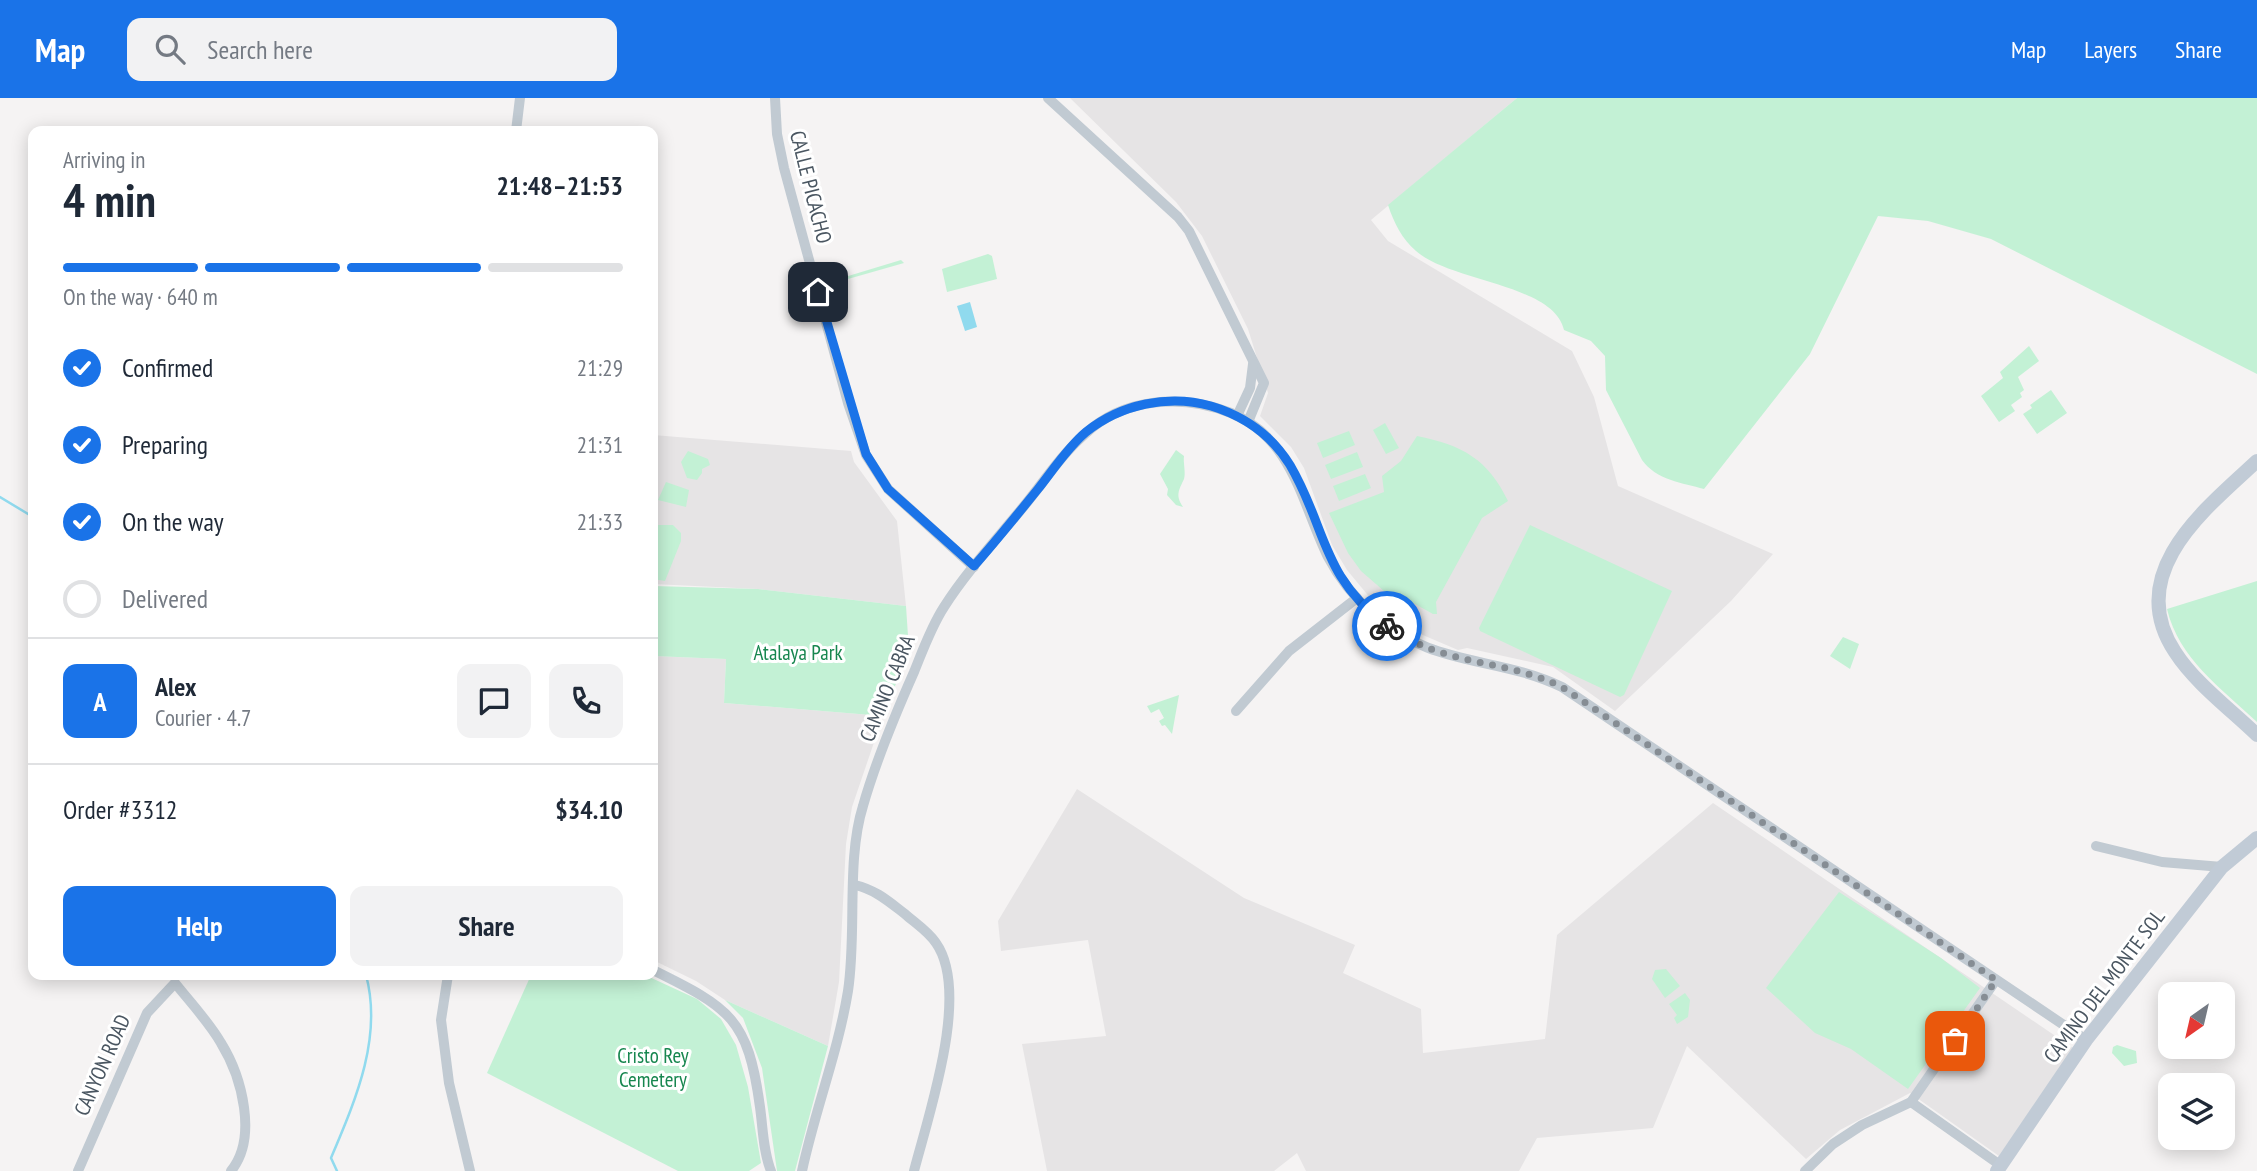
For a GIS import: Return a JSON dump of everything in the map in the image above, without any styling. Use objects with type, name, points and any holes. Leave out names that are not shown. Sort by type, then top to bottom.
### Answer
[{"type":"street","points":[[517,126],[520,98]]},
{"type":"street","name":"CALLE PICACHO","points":[[775,98],[777,134],[784,168],[858,437],[888,489],[974,566]]},
{"type":"street","points":[[1048,98],[1178,216],[1202,252],[1217,293],[1264,383],[1243,419],[1272,442],[1289,464],[1330,561],[1357,598],[1399,634],[1429,650],[1470,663],[1521,671],[1562,687],[2087,1040]]},
{"type":"street","name":"CAMINO CABRA","points":[[802,1171],[835,1054],[848,991],[858,828],[869,787],[937,619],[974,566],[1085,433],[1116,414],[1146,404],[1181,401],[1243,419]]},
{"type":"street","points":[[2257,461],[2186,530],[2169,556],[2161,581],[2159,601],[2165,632],[2176,653],[2257,736]]},
{"type":"street","points":[[1236,711],[1289,651],[1357,598]]},
{"type":"street","name":"CAMINO DEL MONTE SOL","points":[[1999,1168],[2087,1040],[2222,867],[2257,838]]},
{"type":"street","points":[[2096,846],[2162,862],[2222,867]]},
{"type":"street","points":[[855,885],[880,894],[921,927],[936,943],[946,964],[950,998],[946,1038],[914,1171]]},
{"type":"street","points":[[658,972],[703,995],[726,1011],[744,1038],[758,1092],[771,1171]]},
{"type":"street","points":[[447,980],[441,1020],[449,1083],[470,1171]]},
{"type":"street","points":[[1805,1171],[1842,1138],[1911,1102],[1996,980]]},
{"type":"street","name":"CANYON ROAD","points":[[78,1171],[146,1013],[175,983],[222,1044],[240,1088],[246,1128],[237,1163],[231,1171]]},
{"type":"street","points":[[1911,1102],[1999,1168]]},
{"type":"shaded area","points":[[1070,98],[1517,98],[1371,220],[1388,241],[1572,351],[1594,397],[1618,486],[1773,554],[1731,601],[1615,711],[1553,667],[1467,648],[1458,650],[1404,627],[1381,611],[1347,570],[1332,545],[1304,468],[1291,447],[1260,416],[1268,393],[1248,329],[1202,236],[1176,202]]},
{"type":"shaded area","points":[[658,435],[851,451],[854,462],[897,521],[906,606],[758,589],[658,584]]},
{"type":"shaded area","points":[[658,656],[726,659],[724,703],[883,716],[852,807],[846,844],[839,982],[828,1046],[725,1000],[696,981],[658,962]]},
{"type":"shaded area","points":[[1077,789],[1244,898],[1355,945],[1343,973],[1421,1009],[1423,1053],[1545,1039],[1557,935],[1713,803],[2073,1048],[1999,1156],[1910,1093],[1840,1130],[1806,1159],[1687,1046],[1653,1128],[1537,1138],[1519,1171],[1306,1171],[1297,1153],[1274,1171],[1047,1171],[1022,1044],[1106,1036],[1088,940],[1001,951],[998,921]]},
{"type":"green space","points":[[1517,98],[2257,98],[2257,374],[1991,239],[1928,221],[1878,216],[1810,354],[1704,489],[1670,480],[1648,467],[1642,460],[1606,390],[1605,356],[1591,341],[1564,330],[1556,315],[1542,303],[1522,293],[1432,261],[1411,246],[1393,218],[1388,205]]},
{"type":"green space","points":[[988,254],[992,256],[997,279],[947,292],[942,269]]},
{"type":"green space","points":[[901,260],[904,263],[834,283],[835,280]]},
{"type":"green space","points":[[2029,346],[2039,361],[2018,377],[2024,390],[2020,393],[2022,397],[2011,405],[2015,411],[1999,422],[1981,396],[2003,378],[2000,372]]},
{"type":"green space","points":[[2051,390],[2067,413],[2037,434],[2023,414],[2032,408],[2030,405]]},
{"type":"green space","points":[[1385,423],[1399,448],[1386,454],[1373,430]]},
{"type":"green space","points":[[1349,431],[1355,445],[1323,458],[1317,443]]},
{"type":"green space","points":[[1417,436],[1447,444],[1472,456],[1492,474],[1508,501],[1482,518],[1436,602],[1437,614],[1397,594],[1384,591],[1361,571],[1348,553],[1329,513],[1384,492],[1382,476],[1401,461]]},
{"type":"green space","points":[[1176,450],[1184,456],[1185,477],[1178,496],[1183,507],[1176,505],[1167,495],[1168,489],[1160,474]]},
{"type":"green space","points":[[688,451],[708,459],[710,465],[702,469],[697,480],[687,478],[681,462]]},
{"type":"green space","points":[[1357,452],[1363,467],[1331,479],[1325,465]]},
{"type":"green space","points":[[1365,474],[1371,488],[1339,501],[1333,486]]},
{"type":"green space","points":[[666,482],[689,490],[686,507],[658,500]]},
{"type":"green space","points":[[658,525],[673,525],[681,533],[681,541],[665,581],[658,580]]},
{"type":"green space","points":[[1530,525],[1672,591],[1624,695],[1620,697],[1480,631],[1479,628]]},
{"type":"green space","points":[[2257,581],[2257,722],[2191,658],[2173,627],[2167,609]]},
{"type":"green space","name":"Atalaya Park","points":[[658,586],[758,589],[906,606],[909,651],[883,716],[724,703],[726,659],[658,656]]},
{"type":"green space","points":[[1843,637],[1859,644],[1850,669],[1830,656]]},
{"type":"green space","points":[[1179,695],[1172,734],[1159,721],[1164,718],[1159,709],[1151,713],[1147,706]]},
{"type":"green space","points":[[1839,892],[1941,958],[1980,988],[1908,1089],[1851,1049],[1815,1033],[1766,988]]},
{"type":"green space","points":[[1666,969],[1680,986],[1665,998],[1652,979],[1655,970]]},
{"type":"green space","name":"Cristo Rey Cemetery","points":[[529,980],[656,980],[697,999],[721,1019],[736,1045],[748,1087],[761,1163],[749,1171],[678,1171],[487,1073]]},
{"type":"green space","points":[[1685,993],[1690,1000],[1688,1017],[1677,1024],[1674,1018],[1677,1015],[1669,1004]]},
{"type":"green space","points":[[725,1000],[828,1046],[795,1171],[777,1171],[762,1068],[743,1018]]},
{"type":"green space","points":[[2117,1045],[2136,1051],[2137,1063],[2124,1066],[2112,1053],[2113,1047]]},
{"type":"water","points":[[970,302],[977,327],[965,331],[957,306]]},
{"type":"waterway","points":[[0,497],[28,514]]},
{"type":"waterway","points":[[337,1171],[331,1158],[357,1092],[369,1046],[371,1022],[367,980]]},
{"type":"way so far","points":[[1387,626],[1429,650],[1470,663],[1536,675],[1562,687],[1996,980],[1955,1041]]},
{"type":"route","points":[[818,292],[858,437],[873,468],[888,489],[974,566],[1085,433],[1116,414],[1146,404],[1160,401],[1199,403],[1235,414],[1255,427],[1283,455],[1294,473],[1330,561],[1357,598],[1387,626]]}]
